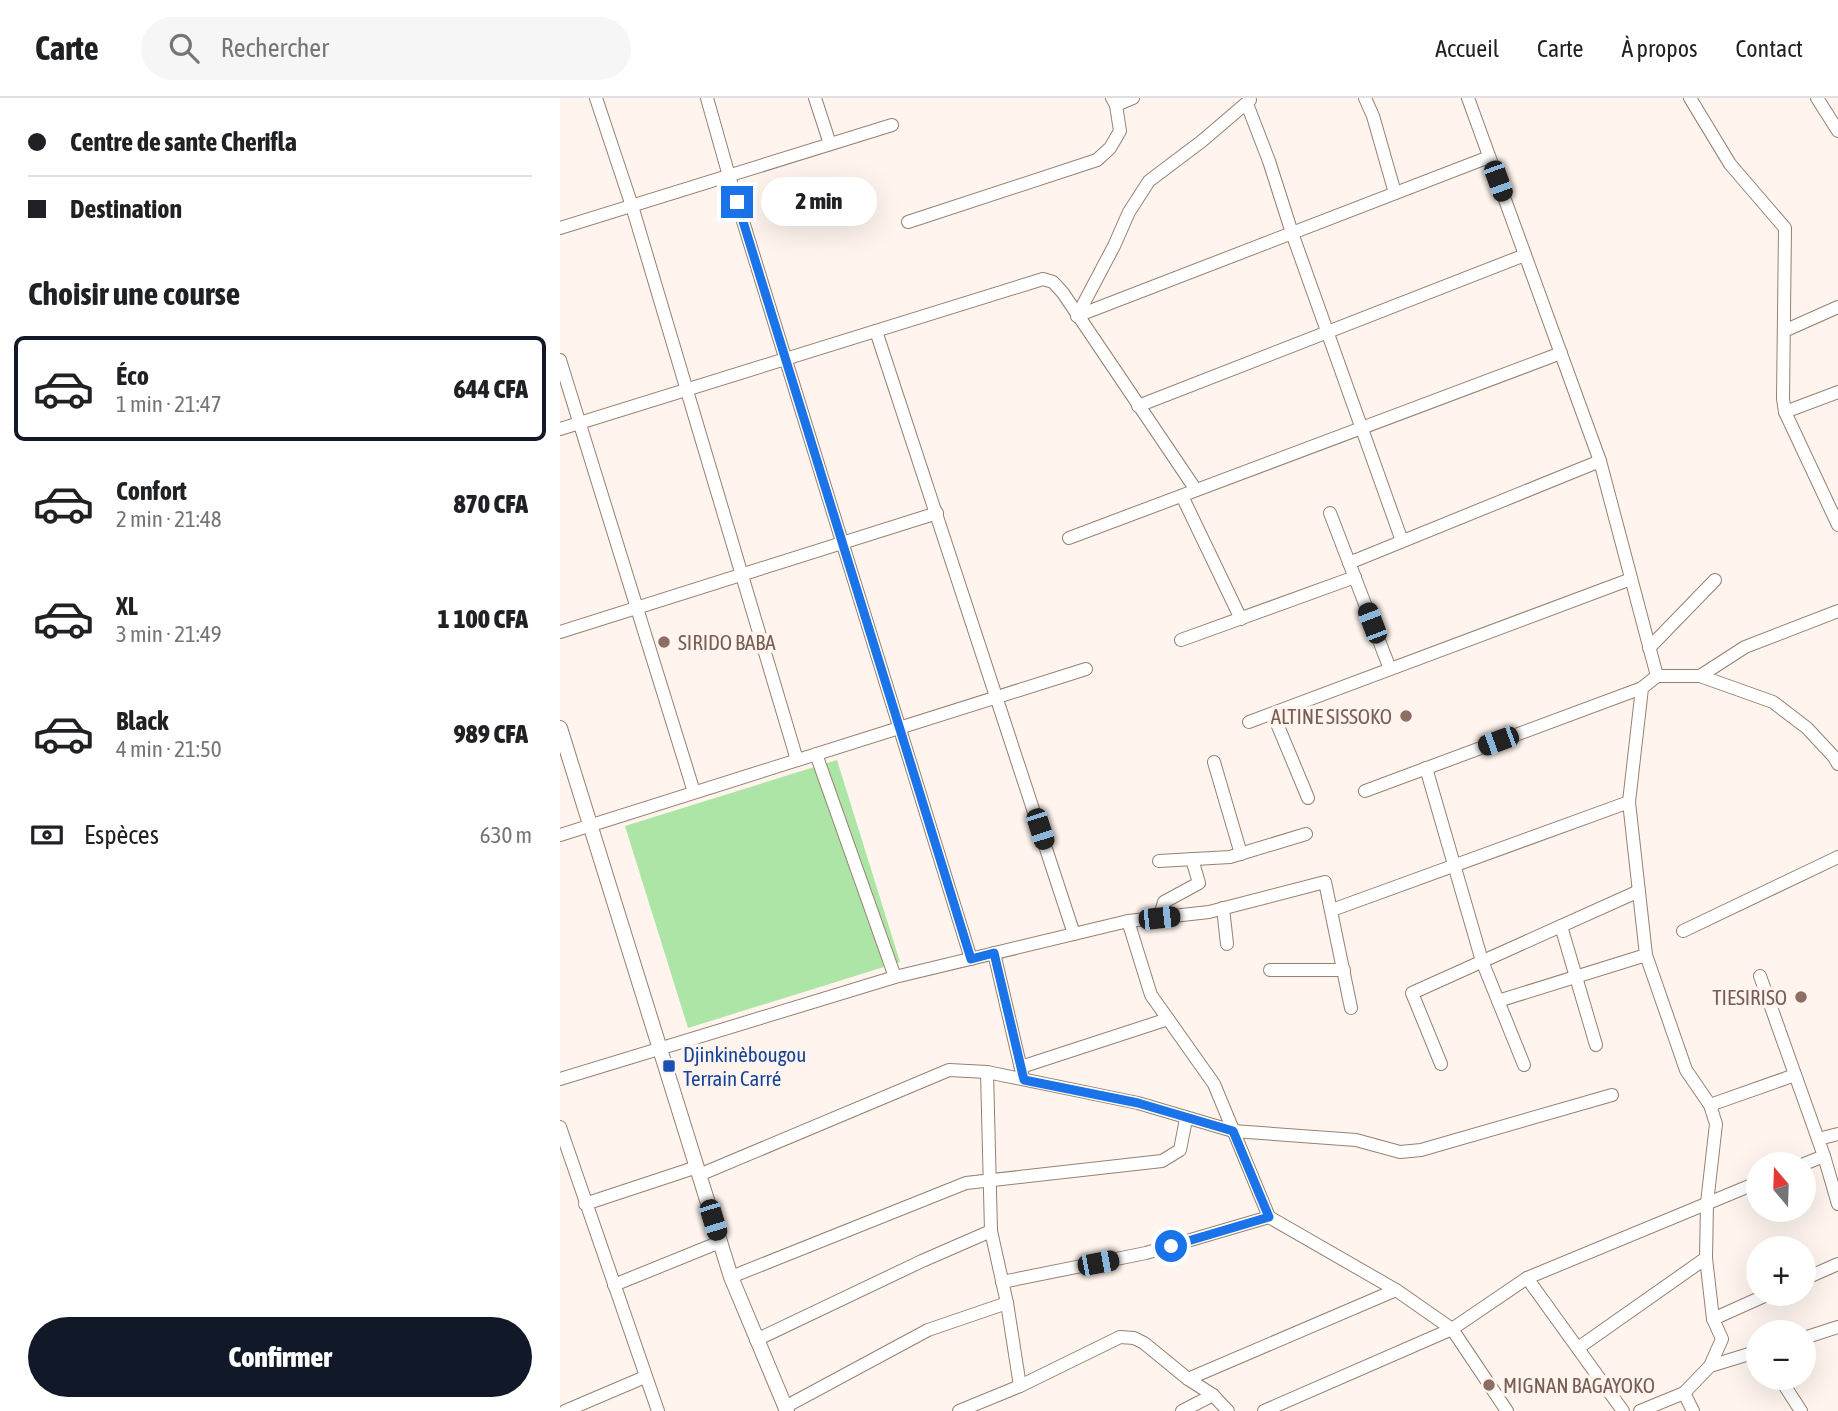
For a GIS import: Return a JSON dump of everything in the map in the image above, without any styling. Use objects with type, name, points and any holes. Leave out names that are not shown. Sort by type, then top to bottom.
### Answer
[{"type":"street","points":[[596,98],[632,206],[797,760]]},
{"type":"street","points":[[707,98],[971,959]]},
{"type":"street","points":[[815,98],[830,144]]},
{"type":"street","points":[[908,222],[1097,160],[1111,148],[1120,131],[1114,102],[1133,98]]},
{"type":"street","points":[[1365,98],[1373,116],[1395,193]]},
{"type":"street","points":[[1468,98],[1600,461],[1657,676]]},
{"type":"street","points":[[1690,98],[1730,164],[1785,228],[1785,412],[1838,525]]},
{"type":"street","points":[[1817,98],[1838,131]]},
{"type":"street","points":[[1077,316],[1129,212],[1149,181],[1250,101],[1292,233],[1402,541]]},
{"type":"street","points":[[560,228],[892,125]]},
{"type":"street","points":[[1077,316],[1489,157]]},
{"type":"street","points":[[1138,406],[1525,255]]},
{"type":"street","points":[[560,429],[1043,279],[1054,282],[1196,490]]},
{"type":"street","points":[[1784,331],[1838,307]]},
{"type":"street","points":[[876,331],[1074,934]]},
{"type":"street","points":[[1069,538],[1561,353]]},
{"type":"street","points":[[560,360],[694,793]]},
{"type":"street","points":[[1785,412],[1838,392]]},
{"type":"street","points":[[1349,563],[1600,461]]},
{"type":"street","points":[[1182,496],[1241,619]]},
{"type":"street","points":[[560,632],[937,513]]},
{"type":"street","points":[[1330,513],[1390,669]]},
{"type":"street","points":[[1181,640],[1354,577]]},
{"type":"street","points":[[1249,722],[1631,579]]},
{"type":"street","points":[[1649,648],[1715,580]]},
{"type":"street","points":[[1700,676],[1745,647],[1838,611]]},
{"type":"street","points":[[560,835],[1086,669]]},
{"type":"street","points":[[1365,791],[1642,688],[1657,676],[1700,676],[1773,702],[1807,727],[1837,758]]},
{"type":"street","points":[[1640,1411],[1684,1393],[1710,1366],[1722,1339],[1713,1318],[1706,1258],[1707,1203],[1716,1124],[1710,1105],[1686,1070],[1646,955],[1629,802],[1642,688]]},
{"type":"street","points":[[1273,713],[1308,797]]},
{"type":"street","points":[[560,728],[731,1277],[786,1409],[928,1330],[1007,1303]]},
{"type":"street","points":[[816,754],[895,977]]},
{"type":"street","points":[[1213,762],[1241,854]]},
{"type":"street","points":[[1426,768],[1482,961],[1524,1065]]},
{"type":"street","points":[[1332,910],[1629,802]]},
{"type":"street","points":[[1160,861],[1230,857],[1306,834]]},
{"type":"street","points":[[1684,931],[1838,857]]},
{"type":"street","points":[[1159,918],[1164,902],[1199,883],[1192,859]]},
{"type":"street","points":[[560,1079],[895,977],[1128,921],[1223,908],[1325,881],[1351,1008]]},
{"type":"street","points":[[1441,1064],[1412,993],[1639,891]]},
{"type":"street","points":[[1223,908],[1227,944]]},
{"type":"street","points":[[1128,921],[1151,995],[1214,1084],[1269,1217],[1396,1290],[1452,1329],[1507,1411]]},
{"type":"street","points":[[1560,926],[1596,1045]]},
{"type":"street","points":[[994,953],[1022,1073]]},
{"type":"street","points":[[1498,1001],[1646,955]]},
{"type":"street","points":[[1270,970],[1343,970]]},
{"type":"street","points":[[1760,976],[1824,1156],[1838,1204]]},
{"type":"street","points":[[1022,1073],[1168,1019]]},
{"type":"street","points":[[585,1204],[698,1171],[949,1070],[1022,1073],[1233,1131],[1356,1140],[1400,1152],[1421,1150],[1612,1095]]},
{"type":"street","points":[[987,1072],[991,1231],[1007,1303],[1020,1386]]},
{"type":"street","points":[[1710,1105],[1795,1075]]},
{"type":"street","points":[[731,1277],[966,1183],[1162,1161],[1180,1150],[1186,1119]]},
{"type":"street","points":[[560,1127],[658,1411]]},
{"type":"street","points":[[1818,1139],[1838,1134]]},
{"type":"street","points":[[1816,1159],[1824,1156]]},
{"type":"street","points":[[1265,1411],[1452,1329],[1527,1278],[1746,1187]]},
{"type":"street","points":[[1002,1282],[1146,1253],[1269,1217]]},
{"type":"street","points":[[756,1340],[991,1231]]},
{"type":"street","points":[[614,1285],[720,1242]]},
{"type":"street","points":[[1578,1348],[1706,1258]]},
{"type":"street","points":[[1816,1274],[1838,1264]]},
{"type":"street","points":[[1527,1278],[1623,1411]]},
{"type":"street","points":[[1188,1379],[1396,1290]]},
{"type":"street","points":[[1713,1318],[1746,1304]]},
{"type":"street","points":[[1816,1334],[1838,1327]]},
{"type":"street","points":[[959,1411],[1020,1386],[1120,1337],[1134,1338],[1144,1343],[1188,1379],[1213,1395],[1228,1411]]},
{"type":"street","points":[[1710,1366],[1746,1355]]},
{"type":"street","points":[[565,1411],[645,1377]]},
{"type":"street","points":[[1787,1390],[1801,1411]]},
{"type":"street","points":[[1684,1393],[1693,1411]]},
{"type":"street","points":[[1182,1411],[1213,1395]]},
{"type":"green space","points":[[837,760],[900,962],[688,1028],[625,826]]},
{"type":"place","name":"SIRIDO BABA","points":[[664,642]]},
{"type":"place","name":"ALTINE SISSOKO","points":[[1406,716]]},
{"type":"place","name":"TIESIRISO","points":[[1801,997]]},
{"type":"place","name":"Djinkinèbougou Terrain Carré","points":[[669,1066]]},
{"type":"place","name":"MIGNAN BAGAYOKO","points":[[1489,1385]]},
{"type":"route","points":[[737,202],[971,959],[994,953],[1024,1080],[1138,1103],[1233,1131],[1269,1217],[1171,1246]]}]
